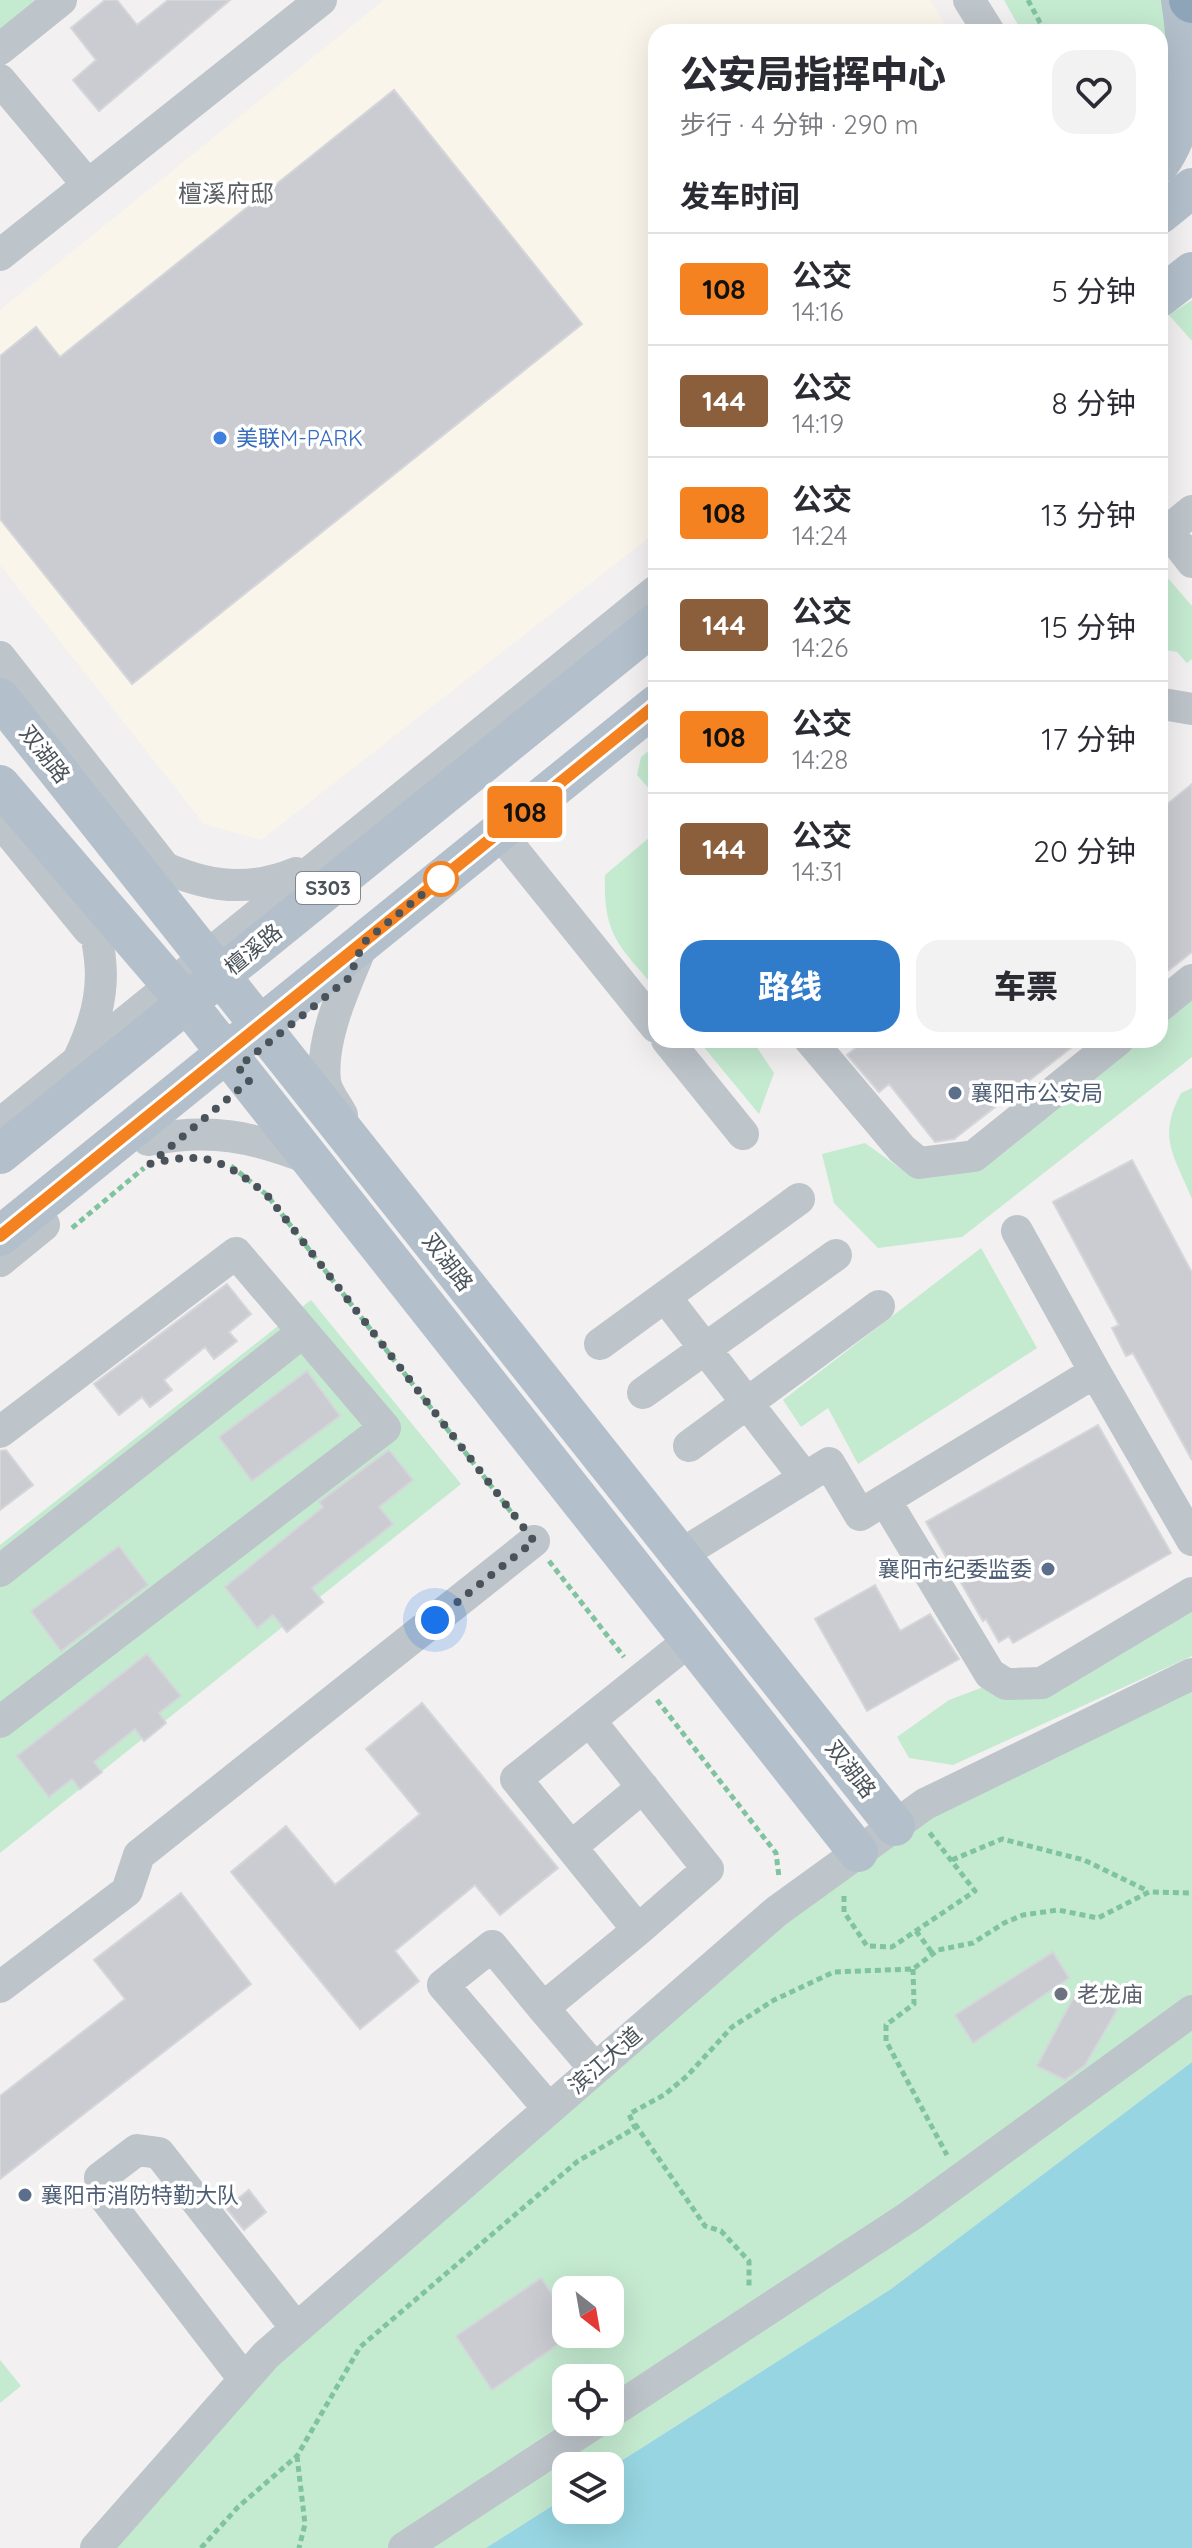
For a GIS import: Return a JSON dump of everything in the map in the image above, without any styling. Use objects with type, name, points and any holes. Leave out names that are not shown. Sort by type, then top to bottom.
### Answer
[{"type":"main road","points":[[1168,144],[1183,107],[1188,41],[1181,0]]},
{"type":"main road","points":[[1168,208],[1192,188]]},
{"type":"main road","points":[[1168,291],[1192,272]]},
{"type":"main road","points":[[1168,317],[1192,300]]},
{"type":"main road","name":"檀溪路","points":[[0,1154],[213,966],[648,629]]},
{"type":"main road","name":"双湖路","points":[[0,698],[680,1555],[904,1820]]},
{"type":"main road","name":"S303","points":[[0,1236],[266,1033],[648,712]]},
{"type":"main road","name":"双湖路","points":[[0,785],[232,1060],[690,1640],[851,1858]]},
{"type":"street","points":[[0,49],[61,0]]},
{"type":"street","points":[[0,255],[321,0]]},
{"type":"street","points":[[969,0],[984,24]]},
{"type":"street","points":[[0,80],[88,185]]},
{"type":"street","points":[[1173,526],[1192,562]]},
{"type":"street","points":[[213,966],[322,862],[648,597]]},
{"type":"street","points":[[0,657],[166,869]]},
{"type":"street","points":[[361,1153],[325,1082],[337,1005],[356,960],[511,847],[648,736]]},
{"type":"street","points":[[0,821],[101,944]]},
{"type":"street","points":[[115,843],[166,869],[213,884],[267,885],[322,862]]},
{"type":"street","points":[[511,847],[648,1017]]},
{"type":"street","points":[[78,1061],[93,1030],[102,984],[101,944],[79,877]]},
{"type":"street","points":[[1168,1000],[1192,980]]},
{"type":"street","points":[[0,1124],[78,1061],[179,994]]},
{"type":"street","points":[[673,1048],[743,1134]]},
{"type":"street","points":[[817,1048],[902,1149],[919,1163],[974,1156],[1108,1048]]},
{"type":"street","points":[[0,1261],[148,1140],[232,1060]]},
{"type":"street","points":[[148,1140],[187,1133],[261,1140],[310,1159]]},
{"type":"street","points":[[600,1344],[799,1199]]},
{"type":"street","points":[[1017,1231],[1192,1540]]},
{"type":"street","points":[[0,1432],[236,1253],[385,1428],[0,1722]]},
{"type":"street","points":[[643,1393],[836,1255]]},
{"type":"street","points":[[666,1298],[805,1478]]},
{"type":"street","points":[[689,1446],[879,1306]]},
{"type":"street","points":[[0,1571],[303,1332]]},
{"type":"street","points":[[680,1555],[829,1463],[860,1515],[1095,1372]]},
{"type":"street","points":[[885,1500],[990,1674],[1006,1684],[1042,1683],[1192,1593]]},
{"type":"street","points":[[0,1987],[127,1891],[139,1855],[534,1541]]},
{"type":"street","points":[[638,1930],[516,1779],[690,1640]]},
{"type":"street","name":"滨江大道","points":[[96,2548],[244,2379],[296,2328],[777,1911],[904,1820],[1192,1674]]},
{"type":"street","points":[[543,2008],[708,1869],[590,1721]]},
{"type":"street","points":[[571,1847],[643,1787]]},
{"type":"street","points":[[549,2109],[443,1985],[492,1946],[595,2069]]},
{"type":"street","points":[[624,2404],[960,2180],[1192,2011]]},
{"type":"street","points":[[244,2379],[102,2194],[100,2178],[137,2150],[159,2153],[296,2328]]},
{"type":"street","points":[[404,2548],[575,2436]]},
{"type":"path","points":[[1028,0],[1041,24]]},
{"type":"path","points":[[69,1231],[187,1133]]},
{"type":"path","points":[[228,1164],[267,1195],[776,1853],[779,1878],[768,1890]]},
{"type":"path","points":[[851,1858],[844,1912],[867,1946],[892,1947],[975,1891],[952,1860],[904,1820]]},
{"type":"path","points":[[952,1860],[1002,1839],[1084,1860],[1149,1892],[1192,1893]]},
{"type":"path","points":[[629,2114],[664,2095],[732,2027],[774,2000],[834,1972],[913,1969],[933,1954],[973,1943],[1023,1915],[1058,1910],[1098,1918],[1149,1892]]},
{"type":"path","points":[[916,1931],[933,1954]]},
{"type":"path","points":[[913,1969],[914,2004],[886,2025],[886,2041],[960,2180]]},
{"type":"path","points":[[629,2114],[705,2226],[721,2231],[749,2261],[749,2322]]},
{"type":"path","points":[[201,2548],[238,2507],[297,2456],[360,2347],[578,2161],[635,2128],[629,2114]]},
{"type":"path","points":[[297,2456],[305,2524],[299,2548]]},
{"type":"shaded area","name":"美联M-PARK","points":[[384,0],[930,0],[945,24],[648,24],[648,538],[261,840],[204,824],[0,565],[0,310]]},
{"type":"green space","points":[[0,0],[61,0],[0,49]]},
{"type":"green space","points":[[1004,0],[1181,0],[1168,101],[1168,24],[1018,24]]},
{"type":"green space","points":[[1192,300],[1192,341],[1169,315]]},
{"type":"green space","points":[[1168,578],[1192,606],[1192,659],[1187,663],[1177,652],[1168,650]]},
{"type":"green space","points":[[648,751],[648,788],[637,775],[641,757]]},
{"type":"green space","points":[[648,839],[648,980],[623,950],[611,926],[605,896],[605,875]]},
{"type":"green space","points":[[1192,995],[1192,1057],[962,1237],[878,1248],[834,1203],[822,1154],[865,1143],[908,1174],[950,1170],[995,1156],[1127,1048],[1168,1048],[1168,1014]]},
{"type":"green space","points":[[705,1048],[757,1048],[774,1073],[759,1114]]},
{"type":"green space","points":[[1192,1088],[1192,1199],[1174,1158],[1169,1135],[1181,1093]]},
{"type":"green space","points":[[981,1248],[1037,1348],[858,1464],[828,1408],[801,1427],[783,1400]]},
{"type":"green space","points":[[311,1300],[461,1484],[0,1853],[0,1545]]},
{"type":"green space","points":[[1192,1608],[1192,1656],[953,1765],[909,1758],[897,1737],[949,1700]]},
{"type":"green space","points":[[1192,1676],[1192,2062],[891,2289],[624,2459],[624,2452],[552,2452],[552,2506],[486,2548],[82,2548],[266,2355],[895,1826]]},
{"type":"green space","points":[[0,2360],[21,2386],[0,2403]]},
{"type":"water","points":[[1192,2062],[1192,2548],[486,2548],[552,2506],[552,2524],[624,2524],[624,2459],[891,2289]]},
{"type":"building","points":[[105,0],[117,0],[137,25],[168,0],[230,0],[99,111],[73,80],[96,60],[71,28]]},
{"type":"building","name":"美联M-PARK","points":[[394,90],[582,324],[132,684],[0,519],[0,356],[36,327],[60,357]]},
{"type":"building","points":[[1192,784],[1192,952],[1168,971],[1168,804]]},
{"type":"building","name":"襄阳市公安局","points":[[856,1048],[1071,1048],[954,1139],[935,1142],[889,1084],[879,1092],[847,1055]]},
{"type":"building","points":[[1132,1160],[1192,1273],[1192,1460],[1133,1353],[1126,1356],[1112,1328],[1119,1325],[1053,1202]]},
{"type":"building","points":[[227,1284],[251,1314],[229,1332],[237,1341],[214,1359],[205,1347],[164,1380],[172,1390],[150,1407],[142,1397],[119,1415],[94,1384]]},
{"type":"building","points":[[307,1371],[340,1416],[252,1481],[219,1437]]},
{"type":"building","name":"襄阳市纪委监委","points":[[1098,1425],[1171,1553],[1013,1643],[1009,1636],[999,1642],[986,1619],[983,1621],[926,1522]]},
{"type":"building","points":[[6,1450],[33,1485],[0,1510],[0,1451]]},
{"type":"building","points":[[389,1450],[413,1480],[379,1507],[393,1524],[312,1588],[323,1602],[287,1632],[273,1615],[257,1628],[225,1587],[323,1507],[319,1502]]},
{"type":"building","points":[[119,1546],[148,1585],[61,1651],[31,1611]]},
{"type":"building","points":[[875,1585],[900,1631],[930,1614],[959,1659],[867,1711],[815,1619]]},
{"type":"building","points":[[147,1654],[181,1696],[159,1713],[166,1723],[144,1741],[135,1729],[94,1762],[102,1772],[80,1789],[72,1779],[49,1797],[17,1756]]},
{"type":"building","points":[[422,1703],[558,1868],[500,1915],[475,1885],[395,1951],[419,1981],[360,2029],[231,1872],[286,1826],[335,1885],[420,1814],[366,1749]]},
{"type":"building","points":[[181,1893],[251,1984],[0,2179],[0,2096],[125,1999],[94,1960]]},
{"type":"building","points":[[1053,1952],[1069,1978],[973,2043],[955,2015]]},
{"type":"building","points":[[1080,1985],[1117,2010],[1085,2065],[1065,2080],[1037,2066]]},
{"type":"building","points":[[249,2190],[266,2212],[244,2230],[226,2208]]},
{"type":"building","points":[[541,2278],[552,2294],[553,2348],[492,2390],[456,2336]]},
{"type":"bus line","name":"108","points":[[0,1236],[648,711]]},
{"type":"place","name":"美联M-PARK","points":[[220,438]]},
{"type":"place","name":"襄阳市公安局","points":[[955,1093]]},
{"type":"place","name":"襄阳市纪委监委","points":[[1048,1569]]},
{"type":"place","name":"老龙庙","points":[[1061,1994]]},
{"type":"place","name":"襄阳市消防特勤大队","points":[[25,2195]]},
{"type":"district","name":"檀溪府邸","points":[[226,194]]},
{"type":"route","points":[[435,1620],[534,1541],[267,1195],[228,1164],[181,1156],[150,1164],[249,1081],[238,1067],[349,978],[363,943],[441,879]]}]
